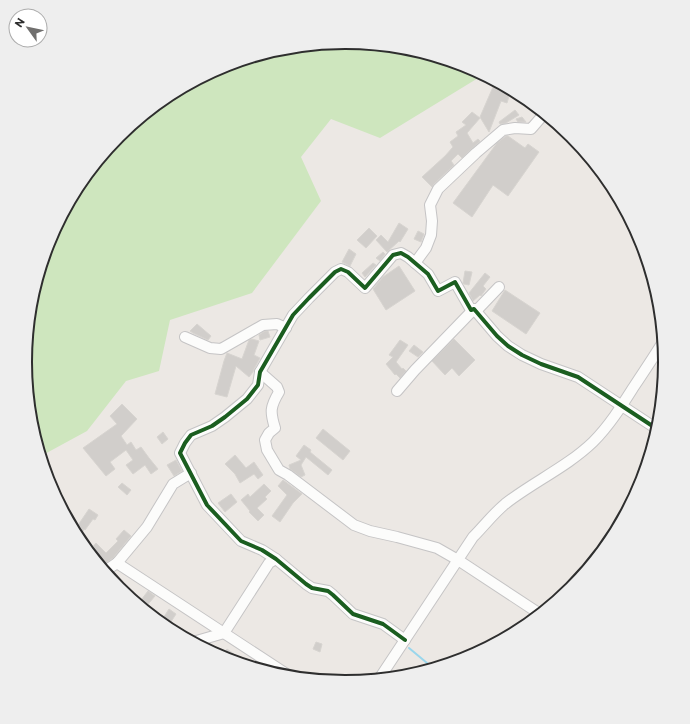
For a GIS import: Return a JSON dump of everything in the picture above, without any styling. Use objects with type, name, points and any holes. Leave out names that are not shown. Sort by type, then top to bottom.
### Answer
[{"type":"street","points":[[415,263],[426,248],[431,235],[432,221],[430,205],[438,189],[470,158],[503,130],[515,128],[531,129],[541,118]]},
{"type":"street","points":[[405,640],[383,624],[353,614],[333,595],[328,592],[312,588],[276,559],[262,550],[241,541],[206,504],[180,454],[191,435],[212,426],[225,417],[246,399],[258,385],[260,372],[293,315],[335,272],[341,270],[348,272],[365,288],[393,255],[401,253],[428,274],[438,291],[455,282],[471,310],[475,310],[497,336],[508,346],[541,364],[578,377],[651,425]]},
{"type":"street","points":[[397,391],[415,370],[499,287]]},
{"type":"street","points":[[185,337],[210,348],[221,349],[263,325],[277,324],[286,328]]},
{"type":"street","points":[[384,672],[473,537],[491,517],[506,504],[580,454],[607,427],[657,351]]},
{"type":"street","points":[[260,372],[277,387],[279,392],[273,403],[272,416],[275,428],[269,433],[265,440],[267,450],[279,470],[288,475],[354,525],[370,531],[437,548],[458,560],[535,611]]},
{"type":"street","points":[[110,568],[117,563],[147,527],[173,484],[191,473]]},
{"type":"street","points":[[201,640],[224,633],[269,563],[276,559]]},
{"type":"street","points":[[117,563],[276,667]]},
{"type":"green space","points":[[345,49],[406,55],[446,66],[477,78],[380,138],[331,119],[301,157],[321,201],[252,293],[170,320],[159,371],[126,381],[87,431],[46,453],[38,423],[33,382],[33,342],[38,301],[56,242],[74,205],[97,171],[139,127],[171,102],[207,81],[244,66],[264,60],[304,52]]},
{"type":"building","points":[[493,87],[509,96],[507,103],[501,101],[489,132],[480,117]]},
{"type":"building","points":[[515,110],[519,115],[506,123],[500,124],[499,122]]},
{"type":"building","points":[[472,112],[480,118],[467,133],[473,143],[478,139],[480,141],[462,158],[458,154],[451,161],[454,165],[432,187],[422,177],[453,147],[450,142],[458,136],[456,132],[466,125],[462,122]]},
{"type":"building","points":[[522,117],[526,122],[518,122],[516,119]]},
{"type":"building","points":[[506,136],[525,148],[528,144],[539,152],[508,196],[493,185],[472,217],[453,203],[497,143]]},
{"type":"building","points":[[399,223],[408,229],[400,242],[399,241],[387,252],[376,240],[381,235],[388,242]]},
{"type":"building","points":[[369,228],[377,236],[366,248],[357,240]]},
{"type":"building","points":[[418,231],[424,234],[421,242],[414,239]]},
{"type":"building","points":[[349,249],[356,254],[350,266],[342,262]]},
{"type":"building","points":[[383,252],[385,254],[380,261],[376,258]]},
{"type":"building","points":[[373,263],[376,265],[365,277],[362,273]]},
{"type":"building","points":[[399,266],[415,291],[386,310],[373,289],[383,277]]},
{"type":"building","points":[[465,271],[472,272],[469,285],[463,283]]},
{"type":"building","points":[[485,273],[490,277],[483,286],[486,289],[481,296],[480,295],[473,301],[469,293]]},
{"type":"building","points":[[505,290],[540,313],[526,334],[492,311]]},
{"type":"building","points":[[197,324],[211,336],[208,340],[190,331]]},
{"type":"building","points":[[265,331],[268,331],[270,337],[260,340],[259,335]]},
{"type":"building","points":[[252,339],[259,341],[254,355],[260,358],[253,372],[249,377],[236,366],[227,397],[215,394],[227,353],[242,359],[249,340]]},
{"type":"building","points":[[454,339],[475,360],[459,376],[452,368],[445,375],[432,361]]},
{"type":"building","points":[[400,340],[408,345],[396,362],[406,371],[400,378],[396,374],[395,375],[386,364],[393,357],[389,355]]},
{"type":"building","points":[[414,345],[423,352],[418,357],[409,351]]},
{"type":"building","points":[[122,404],[137,419],[121,436],[127,445],[131,442],[136,450],[141,447],[158,469],[151,474],[145,465],[133,474],[126,465],[133,460],[126,450],[110,462],[115,469],[106,476],[83,448],[117,424],[110,416]]},
{"type":"building","points":[[323,429],[350,451],[343,460],[316,438]]},
{"type":"building","points":[[163,432],[168,439],[162,444],[157,437]]},
{"type":"building","points":[[304,445],[311,450],[310,452],[332,470],[328,475],[306,457],[301,465],[305,475],[301,477],[290,469],[289,465],[301,460],[296,456]]},
{"type":"building","points":[[235,455],[246,468],[254,462],[263,475],[258,479],[254,474],[240,483],[235,474],[225,464]]},
{"type":"building","points":[[176,460],[182,471],[174,476],[167,465]]},
{"type":"building","points":[[283,480],[302,494],[293,503],[280,522],[272,516],[287,495],[278,486]]},
{"type":"building","points":[[122,483],[131,490],[127,495],[118,487]]},
{"type":"building","points":[[264,484],[271,491],[265,497],[267,499],[257,508],[264,515],[258,521],[249,512],[250,511],[241,500],[248,494],[250,497]]},
{"type":"building","points":[[231,494],[237,502],[225,512],[218,503]]},
{"type":"building","points":[[89,509],[98,515],[83,532],[78,525]]},
{"type":"building","points":[[124,530],[131,536],[113,558],[106,563],[93,547],[96,543],[106,553],[118,541],[116,539]]},
{"type":"building","points":[[148,591],[155,596],[148,605],[142,599]]},
{"type":"building","points":[[169,609],[176,614],[171,622],[164,617]]},
{"type":"building","points":[[316,642],[322,644],[320,652],[313,649]]},
{"type":"building","points":[[227,649],[234,654],[234,654],[225,651]]},
{"type":"waterway","points":[[409,648],[428,664]]},
{"type":"cycle path","points":[[405,640],[383,624],[353,614],[328,591],[312,588],[276,559],[262,550],[241,541],[207,505],[180,453],[191,435],[212,426],[247,399],[258,385],[260,372],[293,315],[335,272],[341,269],[348,272],[365,288],[393,255],[401,253],[428,274],[438,291],[455,282],[471,310],[474,309],[497,336],[508,346],[541,364],[578,377],[651,425]]}]
